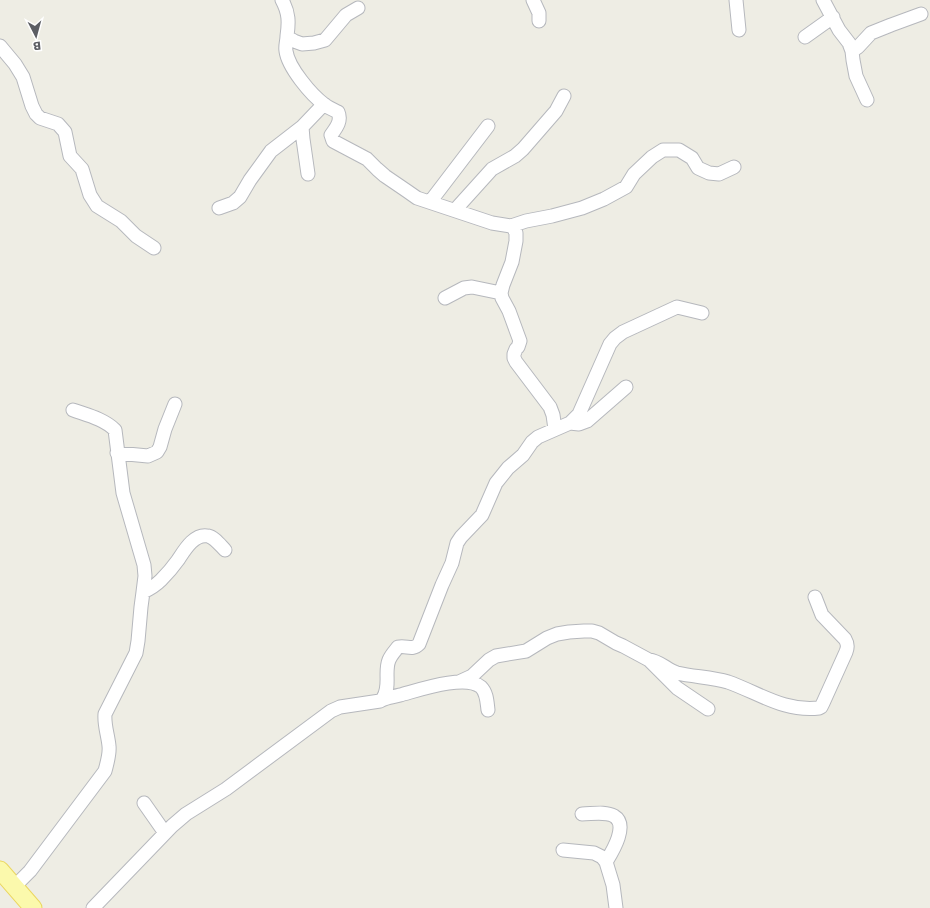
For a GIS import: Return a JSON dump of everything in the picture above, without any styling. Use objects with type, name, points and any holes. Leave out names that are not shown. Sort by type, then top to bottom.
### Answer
[{"type":"main road","points":[[0,870],[33,908]]},
{"type":"street","points":[[282,0],[289,20],[286,52],[289,62],[301,80],[315,96],[324,104],[338,112],[340,120],[331,135],[334,141],[367,159],[377,169],[417,198],[492,223],[511,226],[526,220],[552,216],[582,208],[604,199],[626,187],[634,174],[652,157],[663,150],[679,150],[692,158],[698,168],[709,173],[719,174],[734,167]]},
{"type":"street","points":[[533,0],[538,13],[539,21]]},
{"type":"street","points":[[736,0],[739,30]]},
{"type":"street","points":[[823,0],[849,43],[852,51],[856,76],[867,100]]},
{"type":"street","points":[[287,37],[302,44],[325,40],[346,15],[358,8]]},
{"type":"street","points":[[852,51],[858,47],[871,33],[921,14]]},
{"type":"street","points":[[805,37],[832,17]]},
{"type":"street","points":[[0,46],[19,70],[36,114],[40,118],[58,124],[65,132],[70,156],[82,169],[90,195],[97,206],[121,221],[136,236],[154,248]]},
{"type":"street","points":[[456,210],[492,169],[524,149],[556,111],[564,96]]},
{"type":"street","points":[[219,208],[233,203],[240,197],[250,180],[272,151],[302,127],[324,104]]},
{"type":"street","points":[[430,202],[488,126]]},
{"type":"street","points":[[302,127],[308,174]]},
{"type":"street","points":[[511,226],[516,233],[516,241],[512,262],[501,293],[520,341],[514,354],[514,358],[550,406],[555,429]]},
{"type":"street","points":[[445,298],[464,288],[472,287],[501,293]]},
{"type":"street","points":[[93,908],[186,814],[226,789],[331,711],[340,706],[380,701],[386,694],[388,684],[387,665],[389,659],[398,647],[404,646],[412,648],[419,644],[442,584],[452,563],[460,537],[482,515],[496,483],[508,468],[523,455],[532,442],[538,437],[570,423],[579,414],[610,344],[623,332],[677,307],[702,313]]},
{"type":"street","points":[[570,423],[579,424],[587,421],[626,387]]},
{"type":"street","points":[[117,453],[148,456],[157,452],[175,404]]},
{"type":"street","points":[[14,887],[30,871],[105,771],[109,752],[105,720],[106,714],[136,653],[138,641],[144,592],[144,565],[123,493],[114,430],[110,426],[95,418],[73,410]]},
{"type":"street","points":[[144,592],[162,579],[193,540],[207,535],[225,550]]},
{"type":"street","points":[[649,660],[653,660],[670,670],[680,673],[729,683],[784,705],[801,708],[819,708],[823,704],[848,646],[845,639],[822,615],[816,597]]},
{"type":"street","points":[[459,682],[472,676],[489,660],[496,656],[526,651],[547,638],[557,634],[592,631],[599,633],[649,660],[677,688],[708,709]]},
{"type":"street","points":[[383,698],[401,695],[422,688],[467,682],[475,684],[485,693],[488,710]]},
{"type":"street","points":[[144,803],[165,834]]},
{"type":"street","points":[[582,814],[609,814],[615,816],[619,823],[620,831],[618,839],[606,862]]},
{"type":"street","points":[[563,850],[594,853],[602,857],[606,862],[613,885],[616,908]]}]
